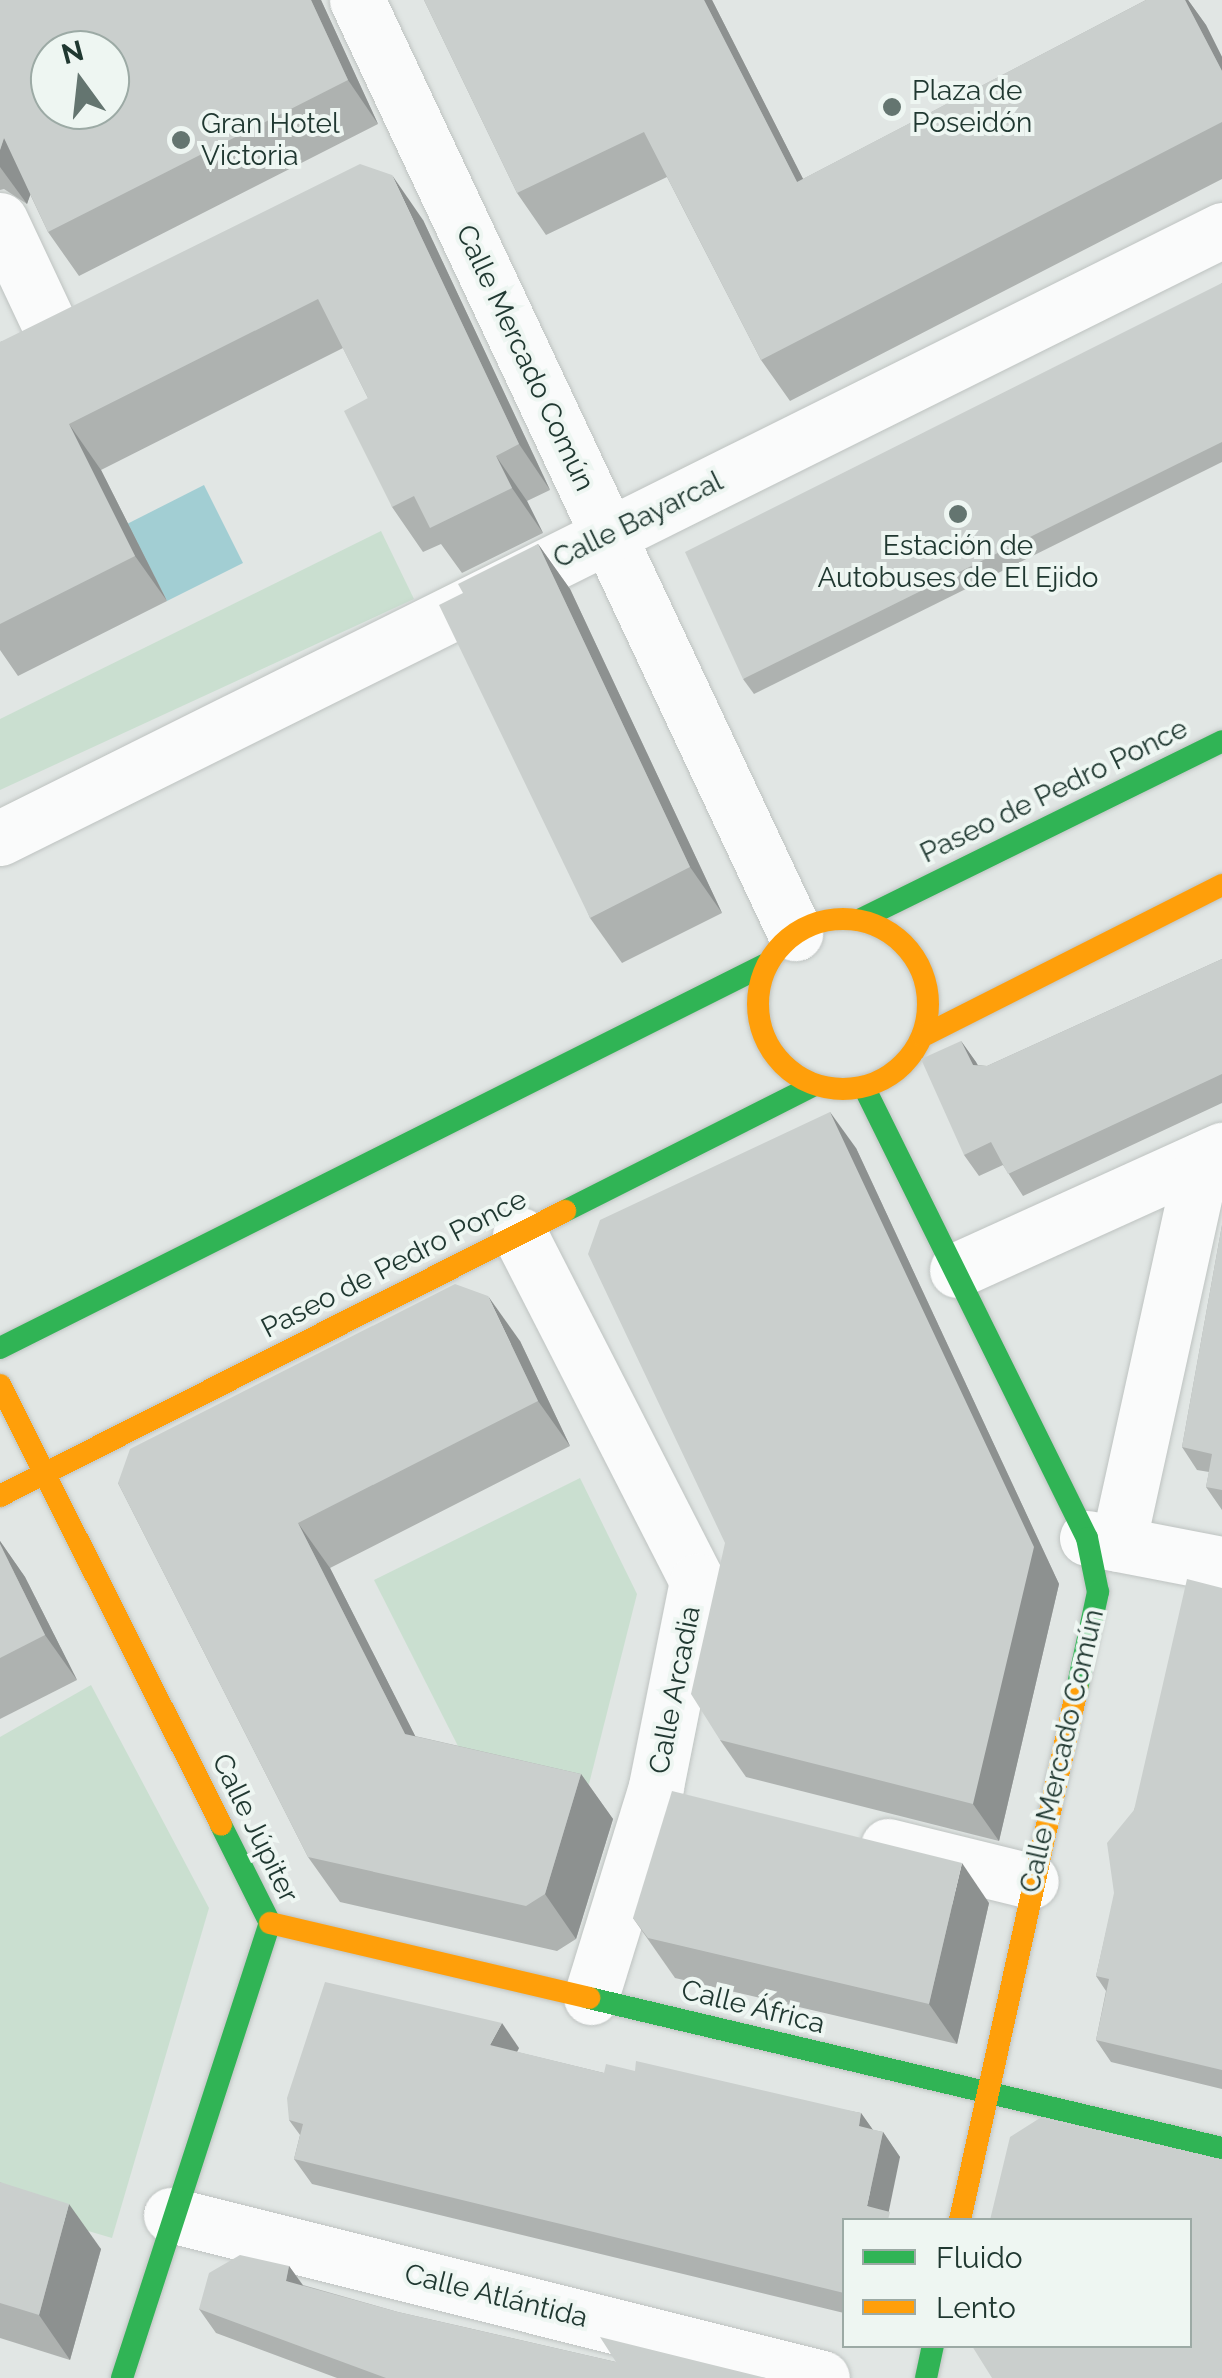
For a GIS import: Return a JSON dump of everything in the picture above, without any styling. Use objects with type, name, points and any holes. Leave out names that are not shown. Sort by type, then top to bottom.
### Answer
[{"type":"street","name":"Calle Mercado Común","points":[[357,0],[608,535],[781,948]]},
{"type":"street","points":[[376,181],[430,155]]},
{"type":"street","points":[[0,220],[35,350],[110,313]]},
{"type":"street","name":"Calle Bayarcal","points":[[0,838],[1222,230]]},
{"type":"street","name":"Paseo de Pedro Ponce","points":[[859,920],[1222,741]]},
{"type":"street","points":[[781,948],[758,991],[764,1035],[789,1070],[814,1086],[864,1088],[889,1077],[923,1036],[1222,885]]},
{"type":"street","points":[[0,1348],[781,948],[859,920],[893,935],[918,963],[928,986],[923,1036]]},
{"type":"street","name":"Paseo de Pedro Ponce","points":[[0,1496],[814,1086]]},
{"type":"street","name":"Calle Mercado Común","points":[[864,1088],[1103,1541]]},
{"type":"street","name":"Calle Mercado Común","points":[[960,2218],[1031,1882],[1098,1592],[1103,1541],[1212,1155]]},
{"type":"street","points":[[957,1270],[1212,1155]]},
{"type":"street","name":"Calle Arcadia","points":[[520,1235],[697,1581],[656,1787],[591,1998]]},
{"type":"street","name":"Calle Júpiter","points":[[0,1384],[270,1923],[171,2215],[122,2378]]},
{"type":"street","points":[[1103,1541],[1222,1564]]},
{"type":"street","points":[[656,1787],[712,1801]]},
{"type":"street","points":[[843,1834],[1031,1882]]},
{"type":"street","name":"Calle África","points":[[270,1923],[986,2097],[1222,2148]]},
{"type":"street","name":"Calle Atlántida","points":[[171,2215],[822,2378]]},
{"type":"street","points":[[926,2378],[933,2348]]},
{"type":"green space","points":[[381,531],[414,599],[0,790],[0,719]]},
{"type":"green space","points":[[580,1478],[637,1594],[589,1784],[462,1754],[374,1580]]},
{"type":"green space","points":[[91,1685],[209,1908],[112,2238],[0,2205],[0,1737]]},
{"type":"water","points":[[204,485],[243,563],[167,601],[127,524]]},
{"type":"building","name":"Gran Hotel Victoria","points":[[0,0],[311,0],[348,80],[48,232],[4,138],[0,150]]},
{"type":"building","points":[[424,0],[704,0],[797,182],[1146,0],[1185,0],[1222,71],[1222,122],[761,360],[644,132],[517,193]]},
{"type":"building","points":[[360,164],[392,175],[519,444],[496,456],[512,488],[430,528],[414,496],[392,507],[344,411],[368,398],[318,299],[69,424],[135,556],[0,624],[0,342]]},
{"type":"building","name":"Estación de Autobuses de El Ejido","points":[[1222,283],[1222,442],[743,679],[685,552]]},
{"type":"building","points":[[538,544],[690,867],[590,918],[439,605],[463,593],[458,584]]},
{"type":"building","points":[[1222,959],[1222,1074],[1008,1174],[991,1142],[964,1155],[921,1059],[961,1041],[973,1065],[987,1066]]},
{"type":"building","points":[[830,1112],[1034,1547],[973,1804],[720,1740],[691,1694],[725,1543],[588,1254],[600,1220]]},
{"type":"building","points":[[1222,1225],[1222,1490],[1206,1487],[1212,1454],[1182,1447]]},
{"type":"building","points":[[455,1284],[488,1296],[538,1401],[298,1523],[405,1734],[581,1774],[545,1894],[526,1906],[308,1857],[118,1483],[130,1449]]},
{"type":"building","points":[[0,1544],[45,1635],[0,1658]]},
{"type":"building","points":[[1187,1579],[1222,1588],[1222,2070],[1096,2040],[1109,1979],[1096,1976],[1114,1893],[1107,1843],[1134,1810]]},
{"type":"building","points":[[672,1791],[962,1863],[929,2004],[648,1938],[633,1918]]},
{"type":"building","points":[[325,1982],[502,2023],[490,2045],[604,2073],[606,2064],[635,2071],[636,2061],[861,2113],[859,2126],[883,2132],[867,2206],[890,2212],[888,2218],[842,2218],[842,2293],[294,2159],[303,2124],[289,2120],[287,2098]]},
{"type":"building","points":[[1040,2118],[1222,2160],[1222,2378],[992,2378],[973,2348],[1192,2348],[1192,2218],[990,2218],[1010,2137]]},
{"type":"building","points":[[0,2182],[69,2204],[39,2315],[0,2303]]},
{"type":"building","points":[[240,2255],[289,2266],[286,2281],[398,2312],[616,2362],[600,2337],[766,2378],[386,2378],[199,2309],[209,2273]]},
{"type":"traffic: fast","points":[[859,920],[1222,741]]},
{"type":"traffic: fast","points":[[0,1348],[768,963]]},
{"type":"traffic: fast","points":[[565,1211],[814,1085]]},
{"type":"traffic: fast","points":[[864,1087],[1087,1538],[1098,1592],[1077,1689]]},
{"type":"traffic: fast","points":[[122,2378],[270,1923],[221,1825]]},
{"type":"traffic: fast","points":[[589,1998],[1222,2148]]},
{"type":"traffic: fast","points":[[926,2378],[933,2348]]},
{"type":"traffic: slow","points":[[923,1036],[1222,885]]},
{"type":"traffic: slow","points":[[843,919],[876,925],[903,944],[922,971],[928,1004],[922,1037],[903,1064],[876,1083],[843,1089],[810,1083],[783,1064],[764,1037],[758,1004],[764,971],[783,944],[810,925],[843,919]]},
{"type":"traffic: slow","points":[[0,1496],[565,1211]]},
{"type":"traffic: slow","points":[[0,1385],[221,1825]]},
{"type":"traffic: slow","points":[[960,2218],[1077,1689]]},
{"type":"traffic: slow","points":[[270,1923],[589,1998]]},
{"type":"place","name":"Plaza de Poseidón","points":[[892,107]]},
{"type":"place","name":"Gran Hotel Victoria","points":[[181,140]]},
{"type":"place","name":"Estación de Autobuses de El Ejido","points":[[958,514]]}]
